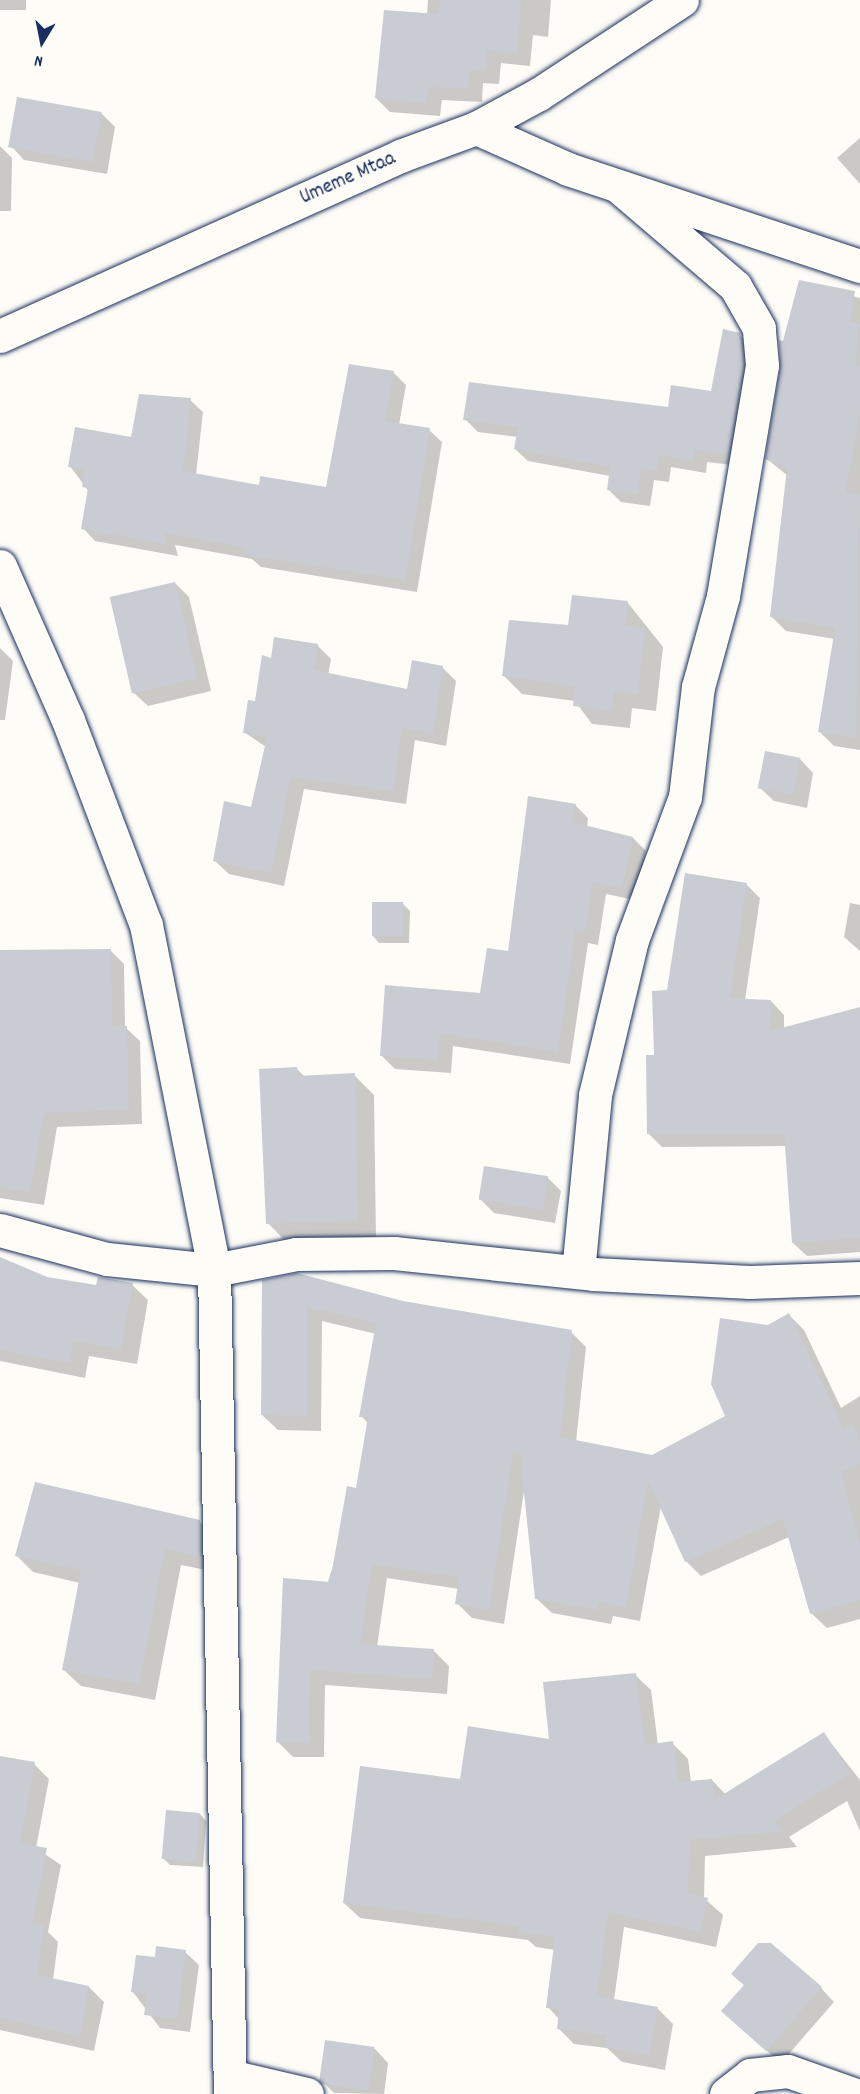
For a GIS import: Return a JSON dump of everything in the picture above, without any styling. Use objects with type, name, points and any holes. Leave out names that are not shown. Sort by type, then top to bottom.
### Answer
[{"type":"street","name":"Umeme Mtaa","points":[[0,336],[400,156],[476,128],[539,94],[682,0]]},
{"type":"street","points":[[476,128],[620,187],[860,266]]},
{"type":"street","points":[[578,1272],[595,1095],[632,940],[685,797],[699,687],[726,585],[762,365],[759,328],[735,286],[620,187]]},
{"type":"street","points":[[0,566],[68,720],[146,925],[214,1270],[230,2085],[307,2094]]},
{"type":"street","points":[[0,1230],[107,1259],[214,1270],[296,1254],[394,1253],[578,1272],[750,1282],[860,1278]]},
{"type":"street","points":[[726,2094],[750,2074],[788,2071],[853,2094]]},
{"type":"building","points":[[440,0],[521,0],[517,54],[487,50],[486,71],[470,70],[468,89],[428,87],[427,103],[375,98],[384,10],[438,14]]},
{"type":"building","points":[[17,97],[102,112],[93,162],[8,147]]},
{"type":"building","points":[[799,280],[855,291],[850,321],[860,324],[855,366],[860,367],[860,411],[846,492],[860,495],[856,738],[818,732],[835,628],[770,617],[787,468],[765,459],[780,368],[779,340],[783,341]]},
{"type":"building","points":[[723,329],[740,333],[743,364],[728,454],[695,450],[694,461],[659,455],[657,470],[641,468],[638,494],[607,490],[610,467],[514,449],[518,427],[463,420],[469,382],[668,407],[671,385],[711,391]]},
{"type":"building","points":[[349,364],[394,371],[385,421],[430,428],[405,580],[246,555],[247,548],[164,533],[166,544],[81,529],[88,488],[82,487],[85,470],[68,467],[75,427],[131,437],[139,394],[191,398],[183,471],[259,485],[260,476],[326,487]]},
{"type":"building","points":[[175,582],[197,678],[132,694],[110,597]]},
{"type":"building","points":[[572,595],[628,601],[625,626],[645,628],[638,694],[614,691],[612,711],[573,706],[575,686],[502,676],[509,620],[568,625]]},
{"type":"building","points":[[274,637],[318,644],[314,670],[407,689],[412,660],[443,666],[433,733],[402,728],[393,791],[291,777],[271,873],[213,861],[224,801],[251,807],[267,737],[243,733],[248,700],[255,701],[262,655],[271,658]]},
{"type":"building","points":[[765,751],[800,758],[793,795],[758,788]]},
{"type":"building","points":[[528,796],[576,804],[572,822],[633,837],[622,888],[593,882],[585,932],[575,931],[558,1052],[440,1033],[438,1060],[380,1056],[385,985],[480,993],[487,948],[508,951]]},
{"type":"building","points":[[685,873],[747,883],[730,998],[771,1000],[770,1031],[860,1007],[860,1238],[792,1243],[784,1133],[647,1134],[646,1055],[654,1055],[652,991],[667,990]]},
{"type":"building","points":[[372,902],[403,902],[403,936],[372,936]]},
{"type":"building","points":[[111,949],[112,1026],[127,1026],[129,1110],[44,1113],[30,1192],[0,1187],[0,950]]},
{"type":"building","points":[[297,1067],[298,1076],[355,1073],[358,1220],[266,1224],[259,1069]]},
{"type":"building","points":[[484,1166],[548,1176],[543,1210],[479,1200]]},
{"type":"building","points":[[0,1257],[47,1277],[96,1285],[98,1277],[133,1283],[121,1349],[74,1341],[70,1363],[0,1350]]},
{"type":"building","points":[[297,1273],[403,1301],[572,1330],[560,1437],[652,1455],[725,1416],[711,1384],[720,1318],[768,1325],[789,1313],[843,1428],[853,1424],[860,1442],[860,1464],[841,1472],[860,1544],[860,1600],[810,1614],[783,1519],[685,1562],[648,1481],[626,1607],[598,1602],[597,1610],[535,1599],[520,1452],[513,1452],[489,1610],[455,1604],[459,1577],[372,1564],[360,1644],[434,1649],[432,1679],[310,1670],[309,1743],[276,1742],[283,1578],[330,1582],[347,1486],[356,1488],[368,1417],[359,1417],[376,1323],[307,1307],[307,1416],[261,1415],[262,1280]]},
{"type":"building","points":[[35,1482],[200,1520],[200,1557],[165,1549],[139,1684],[62,1670],[81,1570],[15,1556]]},
{"type":"building","points":[[636,1673],[645,1745],[673,1741],[678,1782],[712,1779],[714,1800],[824,1732],[850,1773],[774,1821],[783,1831],[690,1840],[688,1893],[708,1898],[700,1932],[608,1912],[597,1996],[658,2007],[649,2055],[604,2047],[606,2035],[557,2029],[559,2009],[546,2008],[555,1937],[518,1932],[519,1926],[343,1903],[360,1766],[460,1779],[468,1726],[549,1739],[543,1682]]},
{"type":"building","points":[[0,1756],[35,1762],[20,1843],[47,1848],[32,1924],[44,1925],[37,1975],[89,1986],[80,2037],[0,2018]]},
{"type":"building","points":[[166,1810],[200,1813],[196,1862],[162,1859]]},
{"type":"building","points":[[758,1943],[771,1943],[822,1987],[766,2051],[721,2011],[744,1985],[731,1974]]},
{"type":"building","points":[[156,1946],[186,1950],[177,2019],[144,2015],[147,1994],[131,1992],[136,1955],[155,1957]]},
{"type":"building","points":[[325,2040],[375,2047],[368,2091],[319,2084]]}]
